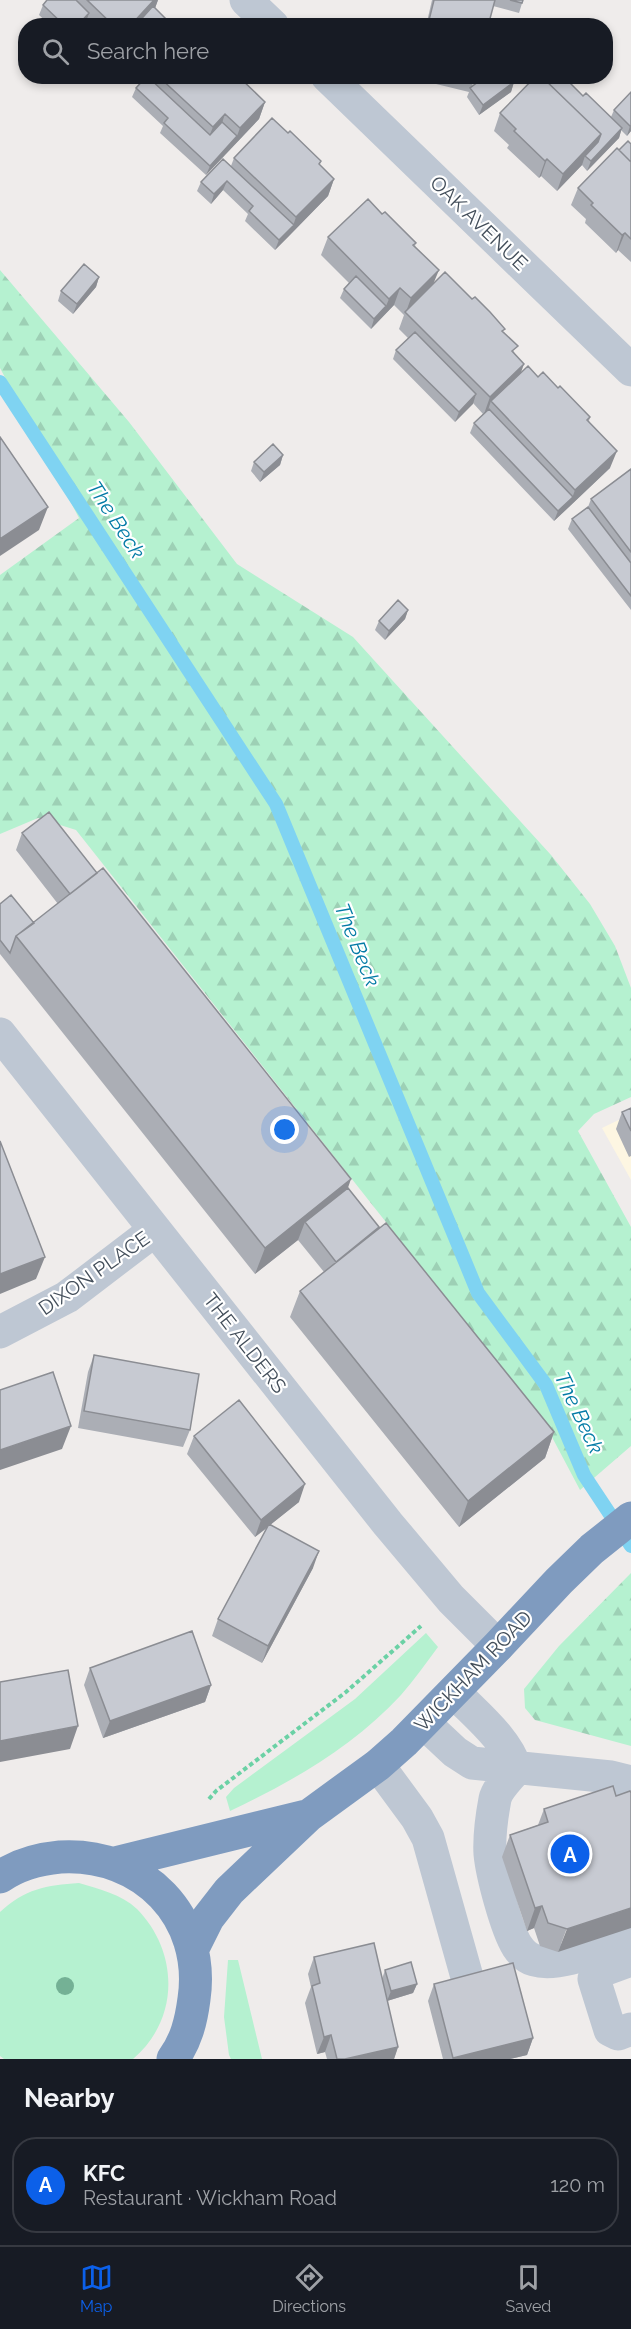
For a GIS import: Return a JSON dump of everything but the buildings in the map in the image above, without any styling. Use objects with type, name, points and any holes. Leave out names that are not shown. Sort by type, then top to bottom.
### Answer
[{"type":"highway","name":"WICKHAM ROAD","points":[[193,1948],[208,1918],[229,1891],[308,1816],[378,1765],[424,1723],[559,1581],[631,1518]]},
{"type":"highway","name":"WICKHAM ROAD","points":[[115,1863],[308,1816]]},
{"type":"highway","points":[[0,1877],[42,1859],[81,1856],[115,1863],[147,1880],[166,1899],[182,1924],[193,1948],[197,1981],[192,2017],[183,2044],[173,2059]]},
{"type":"street","points":[[246,0],[265,18]]},
{"type":"street","name":"OAK AVENUE","points":[[335,84],[631,370]]},
{"type":"street","name":"THE ALDERS","points":[[0,1034],[381,1515],[451,1599],[498,1646]]},
{"type":"street","name":"DIXON PLACE","points":[[0,1332],[67,1297],[155,1230]]},
{"type":"street","points":[[454,1692],[500,1741],[516,1769]]},
{"type":"street","points":[[424,1723],[455,1752],[472,1763],[628,1785]]},
{"type":"street","points":[[378,1765],[417,1818],[428,1838],[467,1977]]},
{"type":"street","points":[[516,1769],[496,1797],[490,1851],[492,1869],[517,1947],[527,1956],[549,1962],[567,1959],[631,1938]]},
{"type":"street","points":[[631,1960],[598,1972],[594,1979],[610,2030],[618,2034],[631,2029]]},
{"type":"path","points":[[205,1842],[209,1800],[216,1791],[346,1692],[451,1599]]},
{"type":"shaded area","points":[[631,1114],[631,1180],[602,1128]]},
{"type":"green space","points":[[0,270],[129,422],[237,564],[353,637],[551,855],[590,904],[615,946],[631,988],[631,1097],[594,1114],[578,1131],[631,1227],[631,1446],[580,1490],[544,1422],[76,830],[38,818],[0,834],[0,575],[79,518],[0,368]]},
{"type":"green space","points":[[631,1573],[631,1746],[535,1720],[525,1708],[524,1689],[559,1646]]},
{"type":"green space","points":[[426,1633],[438,1647],[401,1695],[382,1714],[363,1731],[321,1761],[277,1788],[230,1811],[226,1797],[234,1788],[355,1699]]},
{"type":"green space","points":[[79,1883],[124,1899],[137,1909],[151,1926],[161,1945],[167,1965],[166,2005],[159,2025],[148,2043],[133,2059],[4,2059],[0,2056],[0,1912],[27,1893],[56,1885]]},
{"type":"green space","points":[[228,1960],[238,1960],[262,2059],[231,2059],[229,2055],[224,2017]]},
{"type":"waterway","name":"The Beck","points":[[0,382],[276,804],[478,1293],[546,1385],[584,1475],[631,1546]]},
{"type":"place","name":"KFC","points":[[570,1854]]}]
